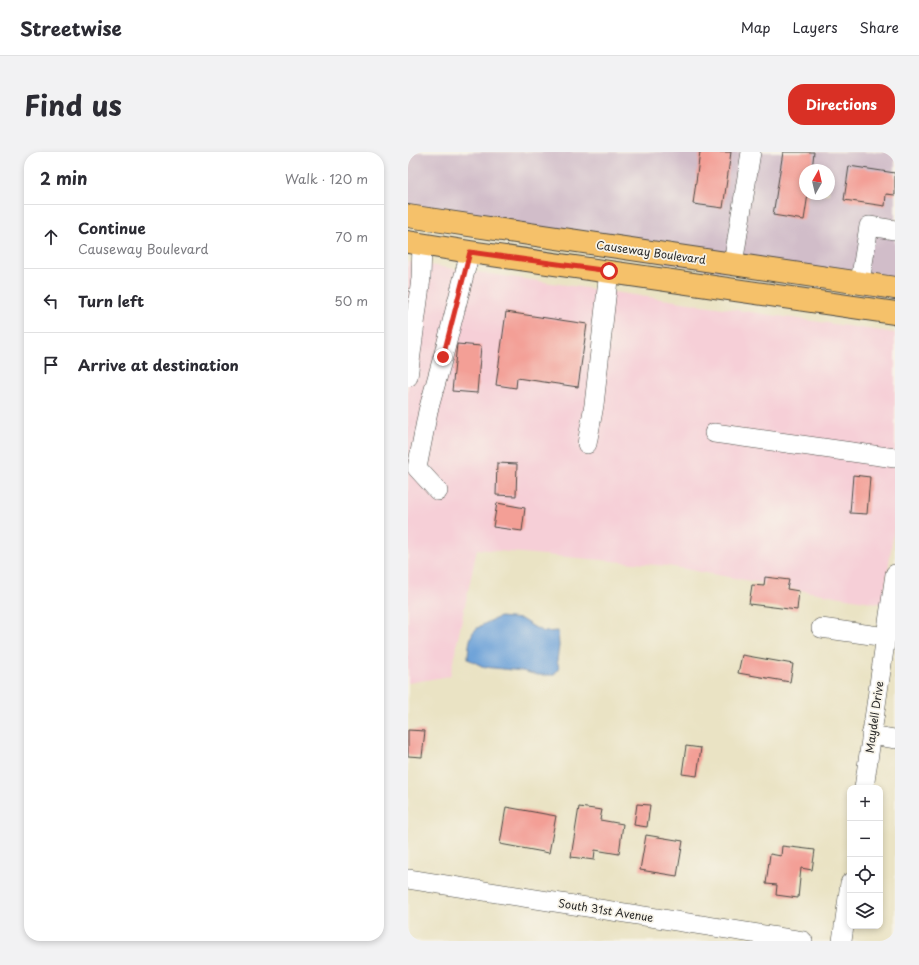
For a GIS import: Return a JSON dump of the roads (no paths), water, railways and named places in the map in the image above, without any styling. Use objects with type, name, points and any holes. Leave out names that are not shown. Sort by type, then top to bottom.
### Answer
[{"type":"main road","name":"Causeway Boulevard","points":[[408,216],[895,288]]},
{"type":"main road","points":[[415,243],[895,313]]},
{"type":"street","points":[[733,264],[751,152]]},
{"type":"street","points":[[860,282],[869,226],[895,230]]},
{"type":"street","points":[[408,377],[421,278],[415,243]]},
{"type":"street","points":[[438,491],[417,468],[428,411],[470,252]]},
{"type":"street","points":[[587,444],[594,405],[609,271]]},
{"type":"street","points":[[714,433],[895,458]]},
{"type":"street","name":"Maydell Drive","points":[[864,785],[895,574]]},
{"type":"street","points":[[821,628],[886,637]]},
{"type":"street","points":[[871,736],[895,739]]},
{"type":"street","name":"South 31st Avenue","points":[[408,879],[803,941]]},
{"type":"street","points":[[842,941],[849,893]]},
{"type":"water","points":[[500,617],[521,619],[544,632],[558,631],[559,646],[557,660],[559,668],[554,675],[538,675],[522,671],[484,667],[468,659],[470,641],[474,631],[490,621]]}]
